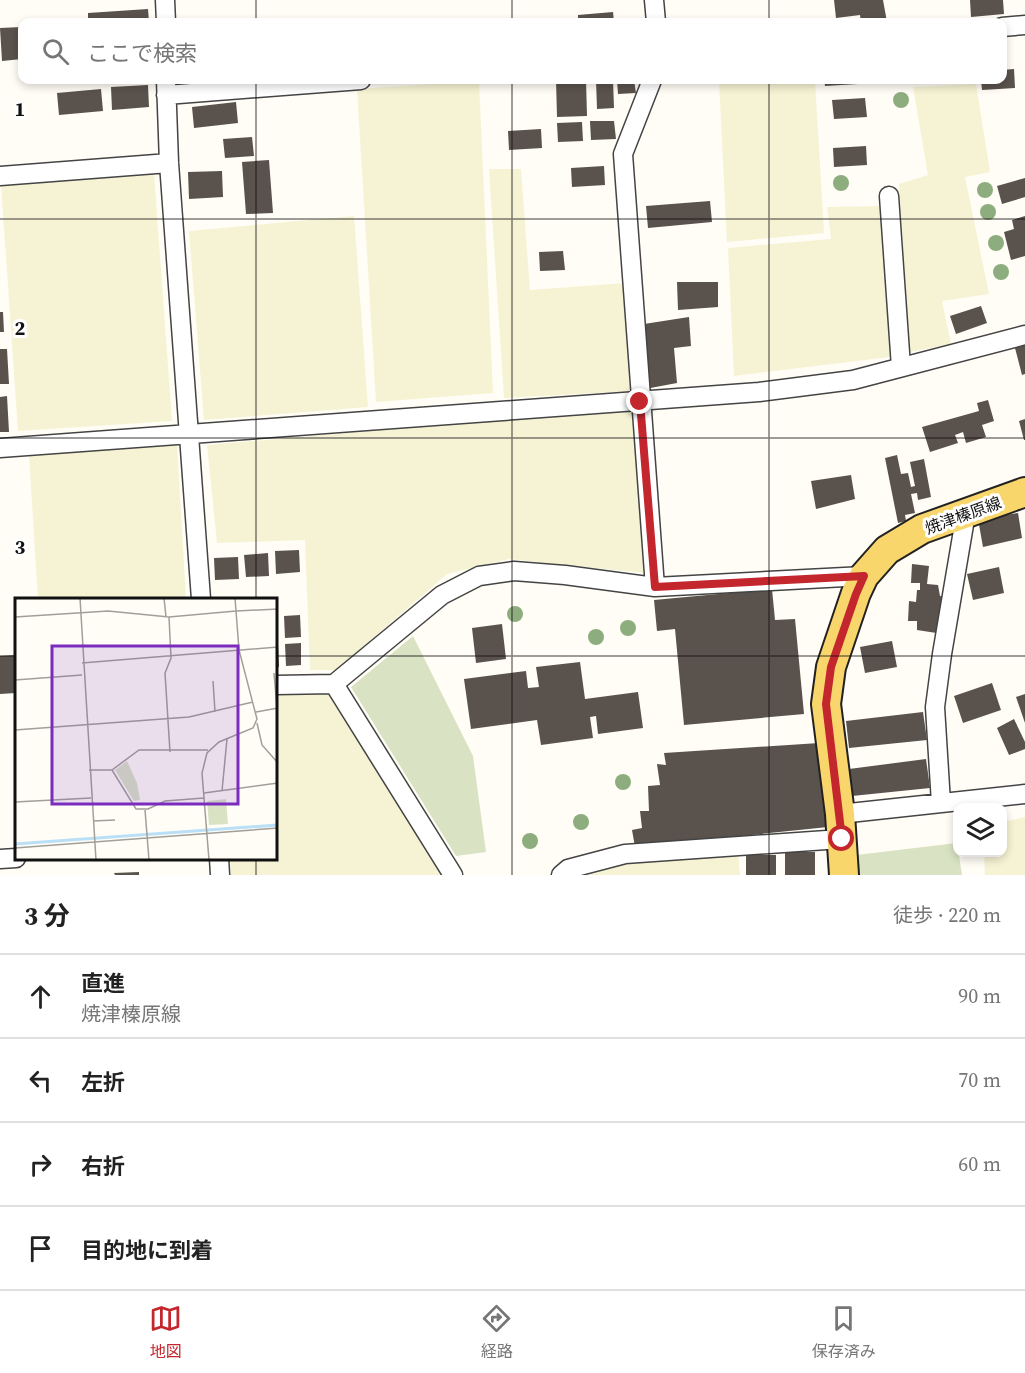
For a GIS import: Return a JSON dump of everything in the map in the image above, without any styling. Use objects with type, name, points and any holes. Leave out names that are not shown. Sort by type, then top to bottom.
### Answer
[{"type":"main road","name":"焼津榛原線","points":[[844,875],[841,826],[826,704],[831,667],[864,576],[887,550],[922,529],[1025,492]]},
{"type":"street","points":[[165,0],[166,18]]},
{"type":"street","points":[[654,0],[656,18]]},
{"type":"street","points":[[1007,27],[1025,25]]},
{"type":"street","points":[[201,598],[168,163],[166,87],[250,84]]},
{"type":"street","points":[[650,84],[623,153],[655,587]]},
{"type":"street","points":[[0,176],[168,163]]},
{"type":"street","points":[[889,196],[900,367]]},
{"type":"street","points":[[0,448],[771,391],[853,380],[1025,335]]},
{"type":"street","points":[[941,803],[935,707],[966,513]]},
{"type":"street","points":[[278,686],[334,684],[442,595],[479,576],[514,571],[655,587],[864,576]]},
{"type":"street","points":[[334,684],[453,875]]},
{"type":"street","points":[[561,875],[568,869],[625,854],[841,826],[941,803],[1025,794]]},
{"type":"street","points":[[0,859],[15,858]]},
{"type":"street","points":[[219,860],[220,875]]},
{"type":"shaded area","points":[[433,84],[479,84],[493,393],[376,402],[357,89]]},
{"type":"shaded area","points":[[719,84],[815,84],[824,233],[727,242]]},
{"type":"shaded area","points":[[976,84],[990,172],[965,177],[989,294],[942,301],[951,344],[910,352],[899,184],[928,175],[913,87]]},
{"type":"shaded area","points":[[489,169],[521,169],[530,290],[625,283],[633,391],[504,398]]},
{"type":"shaded area","points":[[154,173],[172,421],[18,431],[1,184]]},
{"type":"shaded area","points":[[883,206],[890,357],[734,376],[728,248],[831,239],[827,207]]},
{"type":"shaded area","points":[[354,216],[368,407],[204,420],[189,231]]},
{"type":"shaded area","points":[[634,408],[644,573],[509,559],[447,574],[336,670],[310,670],[305,540],[217,543],[207,445]]},
{"type":"shaded area","points":[[177,445],[186,598],[38,598],[29,455]]},
{"type":"shaded area","points":[[332,689],[444,875],[231,875],[230,860],[278,860],[278,692]]},
{"type":"shaded area","points":[[1025,817],[1025,875],[985,875],[984,857],[1007,857],[1007,821]]},
{"type":"shaded area","points":[[738,852],[740,875],[576,875],[624,860]]},
{"type":"green space","points":[[413,636],[473,756],[486,852],[456,856],[351,687]]},
{"type":"green space","points":[[953,843],[953,857],[959,857],[962,875],[858,875],[856,855]]},
{"type":"building","points":[[834,0],[883,0],[886,18],[860,18],[860,15],[836,18]]},
{"type":"building","points":[[970,0],[1003,0],[1004,14],[971,17]]},
{"type":"building","points":[[148,9],[149,18],[88,18],[88,13]]},
{"type":"building","points":[[613,12],[614,18],[578,18],[578,15]]},
{"type":"building","points":[[18,27],[18,59],[2,61],[0,28]]},
{"type":"building","points":[[1014,69],[1015,88],[982,90],[981,84],[1007,84],[1007,70]]},
{"type":"building","points":[[556,84],[586,84],[587,116],[557,117]]},
{"type":"building","points":[[596,84],[613,84],[614,108],[597,109]]},
{"type":"building","points":[[617,84],[635,84],[636,93],[618,94]]},
{"type":"building","points":[[825,84],[858,84],[825,86]]},
{"type":"building","points":[[148,85],[149,107],[112,110],[111,87]]},
{"type":"building","points":[[101,89],[103,111],[59,115],[57,93]]},
{"type":"building","points":[[865,98],[867,117],[834,119],[832,100]]},
{"type":"building","points":[[236,102],[238,123],[194,128],[192,107]]},
{"type":"building","points":[[590,121],[614,121],[616,139],[591,140]]},
{"type":"building","points":[[582,122],[583,141],[558,142],[557,123]]},
{"type":"building","points":[[541,129],[542,148],[509,150],[508,131]]},
{"type":"building","points":[[252,137],[254,156],[225,158],[223,139]]},
{"type":"building","points":[[866,146],[867,165],[834,167],[833,148]]},
{"type":"building","points":[[269,160],[273,213],[246,214],[242,162]]},
{"type":"building","points":[[604,166],[605,185],[572,187],[571,168]]},
{"type":"building","points":[[222,171],[223,197],[189,199],[188,172]]},
{"type":"building","points":[[1025,178],[1025,197],[1002,204],[997,186]]},
{"type":"building","points":[[710,201],[712,222],[648,228],[646,206]]},
{"type":"building","points":[[1025,216],[1025,256],[1011,260],[1004,232],[1014,229],[1012,220]]},
{"type":"building","points":[[563,251],[565,270],[540,271],[539,252]]},
{"type":"building","points":[[677,282],[718,282],[718,307],[678,310]]},
{"type":"building","points":[[981,306],[987,323],[956,334],[950,316]]},
{"type":"building","points":[[0,312],[3,312],[4,332],[0,332]]},
{"type":"building","points":[[689,317],[691,346],[674,348],[677,383],[645,389],[644,324]]},
{"type":"building","points":[[1025,345],[1025,374],[1022,375],[1015,348]]},
{"type":"building","points":[[0,349],[7,349],[9,384],[0,384]]},
{"type":"building","points":[[7,396],[9,432],[0,432],[0,397]]},
{"type":"building","points":[[988,400],[994,421],[982,425],[986,437],[966,443],[963,432],[955,435],[958,443],[930,452],[922,427],[979,411],[977,403]]},
{"type":"building","points":[[1025,419],[1025,440],[1024,440],[1019,421]]},
{"type":"building","points":[[897,455],[901,474],[908,473],[911,487],[915,486],[910,462],[924,459],[931,497],[918,500],[917,493],[911,494],[915,513],[905,515],[906,521],[898,523],[885,458]]},
{"type":"building","points":[[851,475],[855,499],[816,509],[811,481]]},
{"type":"building","points":[[1018,513],[1022,538],[983,547],[978,519]]},
{"type":"building","points":[[299,550],[300,572],[276,574],[275,551]]},
{"type":"building","points":[[268,553],[269,576],[246,577],[244,555]]},
{"type":"building","points":[[238,557],[239,579],[215,580],[214,558]]},
{"type":"building","points":[[912,564],[929,566],[927,584],[938,585],[940,596],[948,597],[943,634],[917,630],[917,621],[908,621],[909,601],[916,602],[917,590],[920,590],[920,583],[911,583]]},
{"type":"building","points":[[999,567],[1004,593],[973,600],[967,574]]},
{"type":"building","points":[[772,589],[775,620],[795,619],[804,714],[684,725],[675,629],[657,631],[654,600]]},
{"type":"building","points":[[300,615],[301,637],[285,638],[284,616]]},
{"type":"building","points":[[502,624],[506,659],[476,663],[472,628]]},
{"type":"building","points":[[892,641],[897,667],[865,673],[860,647]]},
{"type":"building","points":[[301,643],[301,665],[286,666],[285,644]]},
{"type":"building","points":[[15,655],[15,693],[0,694],[0,656]]},
{"type":"building","points":[[580,662],[585,699],[638,692],[643,728],[598,734],[596,716],[590,717],[593,738],[541,745],[537,720],[471,729],[464,679],[526,671],[528,688],[539,687],[536,667]]},
{"type":"building","points":[[992,683],[1001,710],[963,723],[954,696]]},
{"type":"building","points":[[1025,694],[1025,723],[1016,697]]},
{"type":"building","points":[[923,712],[927,740],[849,748],[846,721]]},
{"type":"building","points":[[1014,719],[1025,742],[1025,749],[1009,755],[997,728]]},
{"type":"building","points":[[819,743],[828,827],[635,847],[632,830],[642,828],[640,811],[649,811],[648,786],[660,785],[657,764],[666,765],[664,753]]},
{"type":"building","points":[[926,759],[930,788],[852,796],[849,769]]},
{"type":"building","points":[[785,852],[815,852],[815,875],[785,875]]},
{"type":"building","points":[[746,855],[776,855],[776,875],[746,875]]},
{"type":"building","points":[[139,872],[139,875],[115,875],[114,873]]},
{"type":"route","points":[[640,402],[655,587],[864,576],[831,667],[826,704],[842,839]]}]
